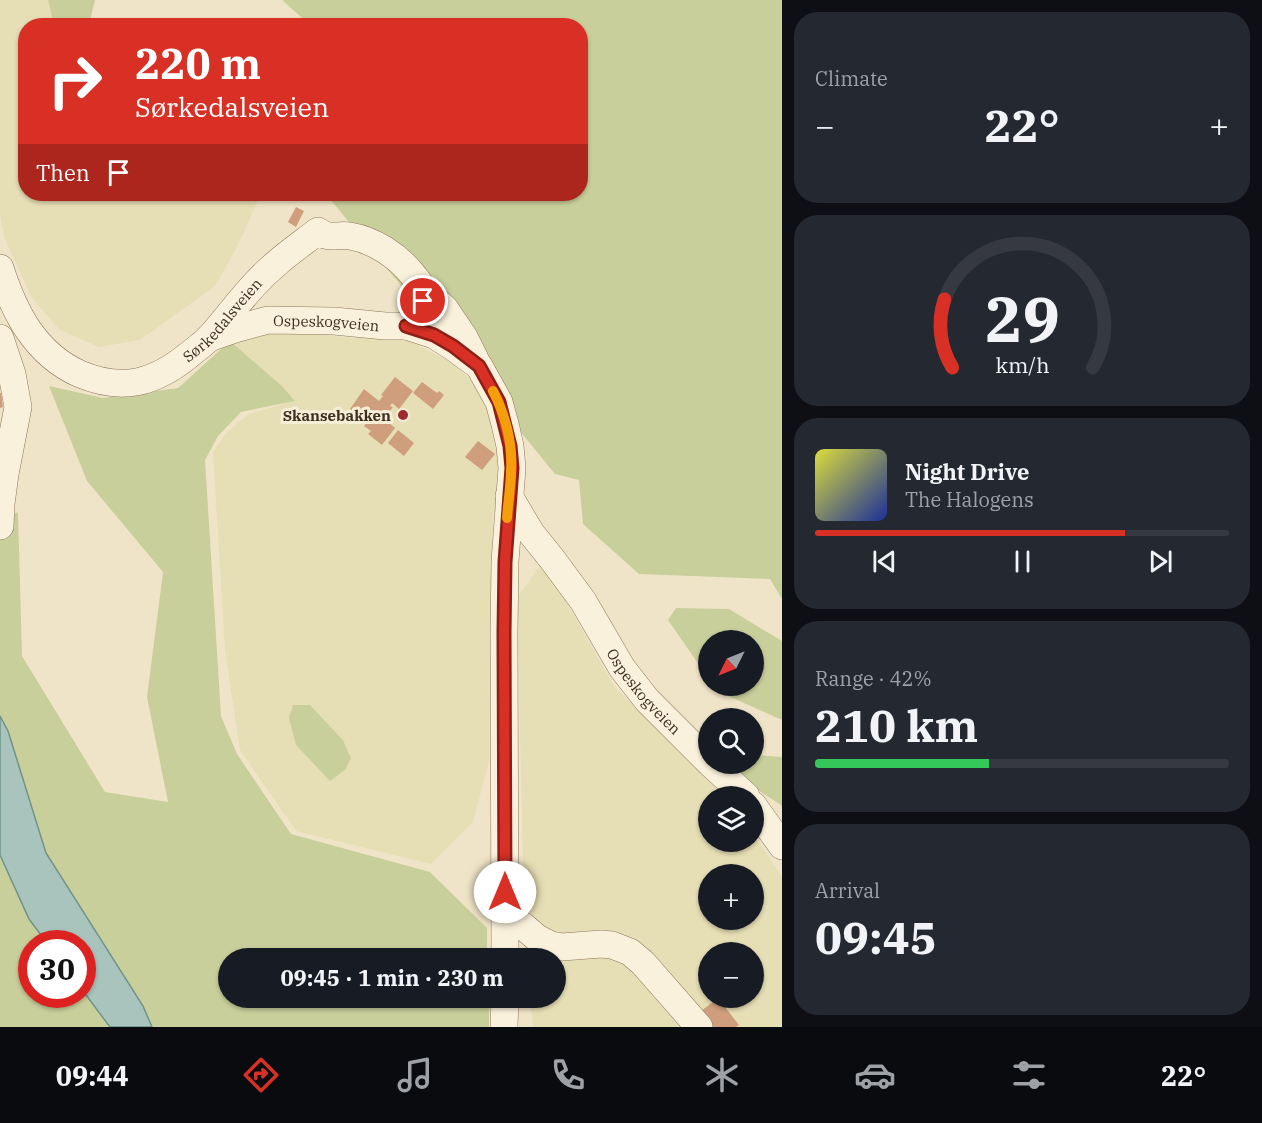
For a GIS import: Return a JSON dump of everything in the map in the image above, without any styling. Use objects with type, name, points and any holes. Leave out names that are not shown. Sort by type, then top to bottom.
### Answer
[{"type":"street","name":"Sørkedalsveien","points":[[0,268],[9,295],[24,324],[47,352],[74,371],[90,378],[119,384],[136,383],[163,373],[183,360],[209,338],[273,265],[318,231],[325,236],[350,236],[372,243],[406,266],[421,286],[445,309],[464,337],[479,366]]},
{"type":"street","points":[[406,326],[413,323],[423,310],[421,286]]},
{"type":"street","name":"Ospeskogveien","points":[[209,338],[268,320],[334,321],[406,326],[434,335],[479,366],[499,402],[510,446],[512,468],[505,562],[504,632],[506,948]]},
{"type":"street","points":[[0,338],[12,374],[18,406],[4,484],[0,526]]},
{"type":"street","name":"Ospeskogveien","points":[[509,496],[531,533],[583,601],[622,668],[647,700],[698,750]]},
{"type":"street","name":"Ospeskogveien","points":[[723,774],[736,786]]},
{"type":"street","points":[[764,821],[782,846]]},
{"type":"street","points":[[506,916],[551,945],[562,947],[601,944],[612,945],[630,952],[643,963],[699,1027]]},
{"type":"street","points":[[504,1027],[505,1008]]},
{"type":"shaded area","points":[[0,0],[48,0],[52,18],[18,18],[18,201],[258,201],[237,247],[215,286],[140,340],[99,347],[60,330],[32,298],[4,237],[0,214]]},
{"type":"shaded area","points":[[288,331],[354,338],[382,337],[412,342],[452,363],[487,394],[496,428],[498,461],[497,512],[493,513],[489,761],[473,822],[431,864],[296,831],[240,750],[225,650],[213,452],[227,432],[249,414],[294,401],[282,386],[230,341],[251,334]],"holes":[[[310,705],[343,740],[351,758]]]},
{"type":"shaded area","points":[[543,561],[614,686],[698,770],[698,774],[702,774],[714,786],[698,786],[698,852],[764,852],[764,850],[782,877],[782,1027],[533,1027],[531,1008],[566,1008],[566,948],[525,948],[517,598]]},
{"type":"green space","points":[[48,0],[95,0],[91,18],[52,18]]},
{"type":"green space","points":[[282,0],[782,0],[782,599],[770,579],[639,574],[583,524],[579,480],[555,474],[332,201],[588,201],[588,18],[302,18]]},
{"type":"green space","points":[[230,341],[282,386],[295,401],[241,412],[218,436],[205,460],[221,716],[237,754],[291,834],[430,872],[487,928],[487,948],[218,948],[218,1008],[489,1008],[489,1027],[0,1027],[0,521],[18,512],[22,656],[105,792],[168,802],[147,697],[163,572],[87,481],[49,386],[103,398],[178,388]]},
{"type":"green space","points":[[676,608],[729,609],[764,630],[698,630],[698,664],[668,620]]},
{"type":"green space","points":[[764,630],[782,641],[782,720],[764,712],[764,708],[755,708],[728,696],[764,696]]},
{"type":"green space","points":[[293,705],[310,705],[343,740],[351,758],[345,770],[330,781],[296,745],[289,718]]},
{"type":"green space","points":[[764,756],[782,757],[782,808],[764,794],[764,786],[751,786],[733,774],[764,774]]},
{"type":"water","points":[[0,716],[8,731],[46,853],[95,930],[37,930],[29,919],[0,855]]},
{"type":"water","points":[[96,932],[143,1006],[152,1027],[110,1027],[96,1008]]},
{"type":"building","points":[[296,207],[304,211],[296,227],[288,222]]},
{"type":"building","points":[[395,377],[413,391],[399,409],[392,403],[390,406],[393,407],[384,419],[395,428],[382,445],[368,434],[371,431],[364,426],[367,422],[350,409],[364,389],[379,401]]},
{"type":"building","points":[[422,382],[437,393],[439,391],[444,395],[433,409],[413,393]]},
{"type":"building","points":[[0,393],[3,407],[0,408]]},
{"type":"building","points":[[398,430],[414,443],[404,456],[388,443]]},
{"type":"building","points":[[478,441],[495,454],[482,470],[465,457]]},
{"type":"building","points":[[705,1008],[726,1008],[739,1025],[713,1027],[701,1011]]},
{"type":"slow traffic","points":[[493,391],[499,402],[510,446],[512,468],[507,518]]},
{"type":"place","name":"Skansebakken","points":[[403,415]]},
{"type":"route","points":[[423,301],[423,310],[418,318],[406,326],[434,335],[479,366],[499,402],[510,446],[512,468],[505,562],[504,632],[505,892]]}]
